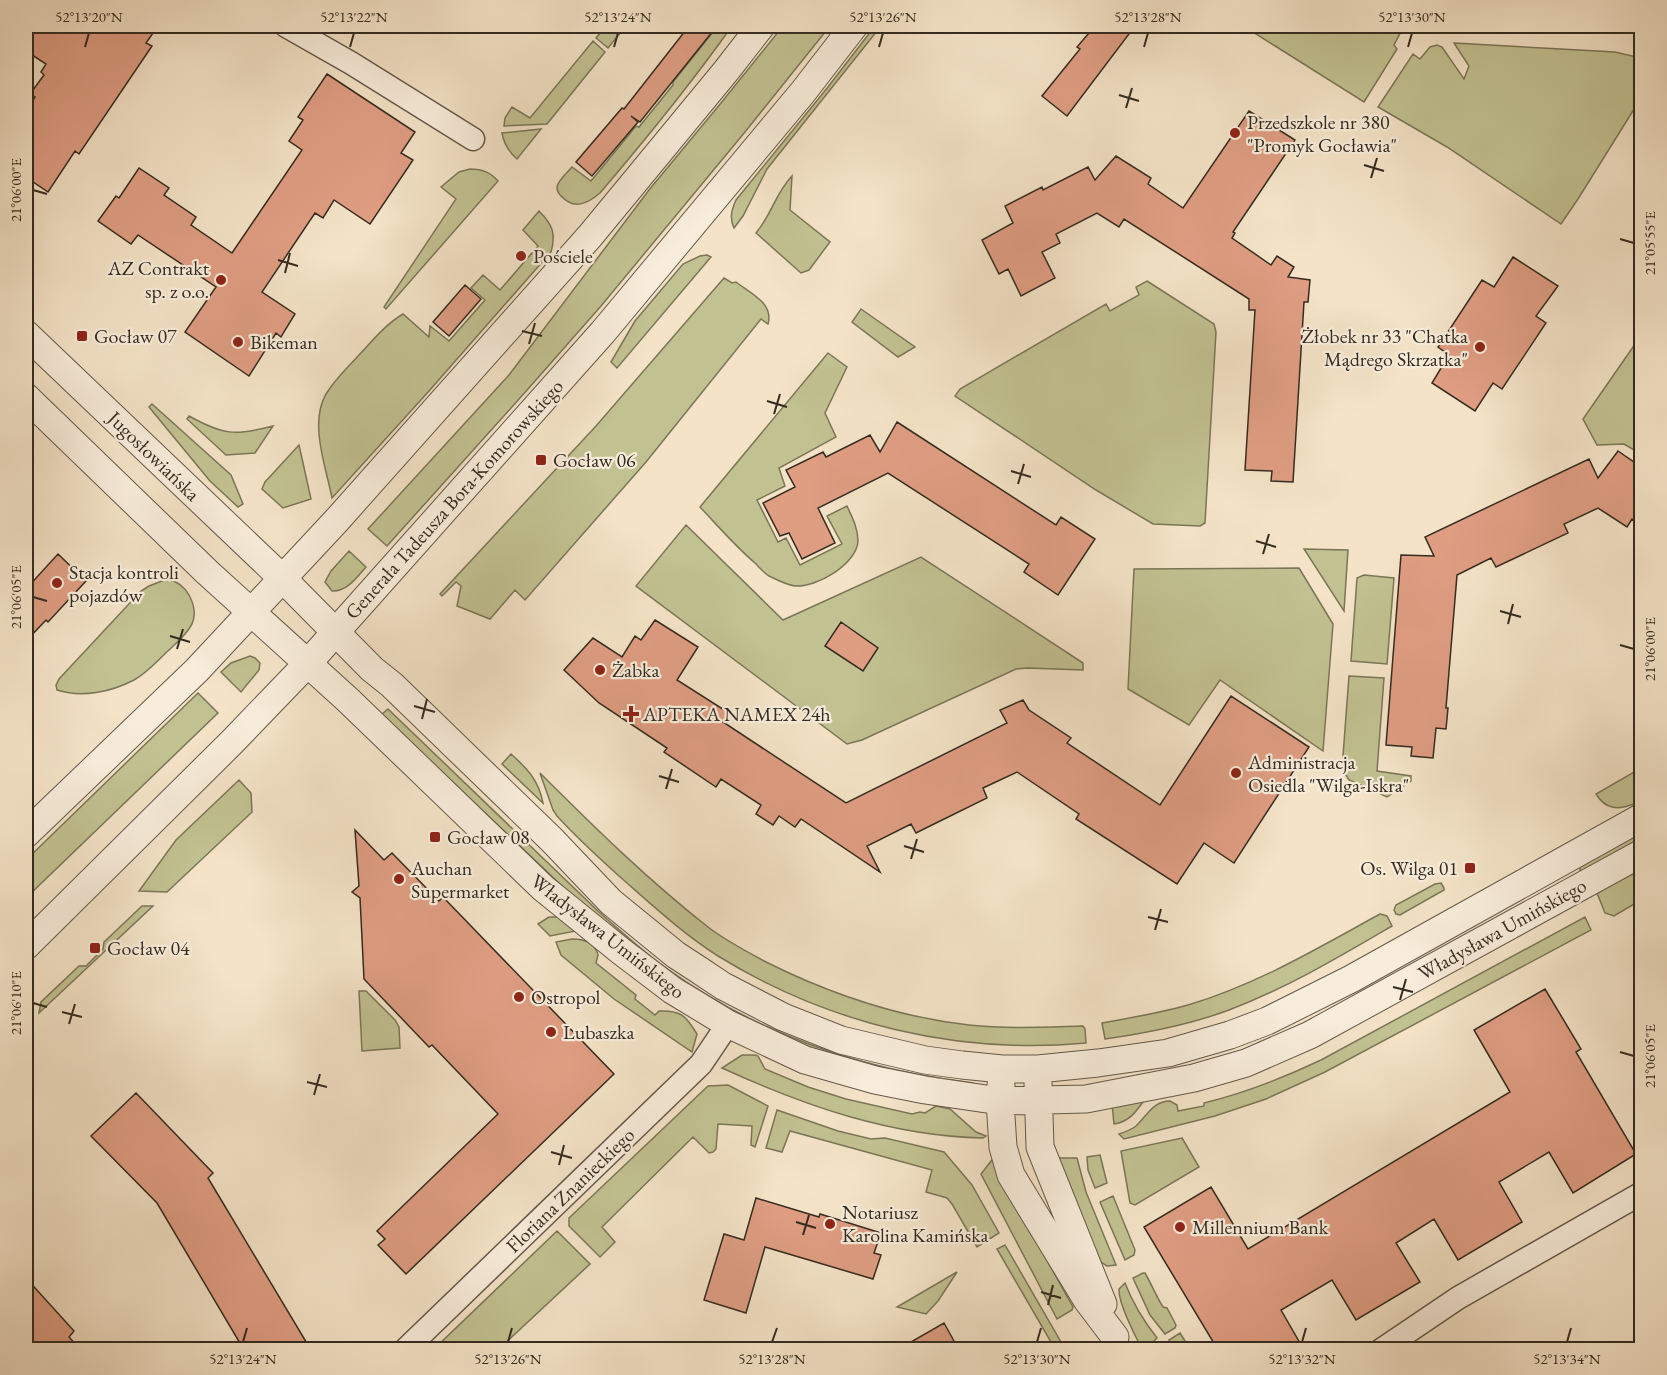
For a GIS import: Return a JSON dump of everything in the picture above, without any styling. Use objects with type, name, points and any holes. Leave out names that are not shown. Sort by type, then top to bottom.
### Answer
[{"type":"street","points":[[286,26],[351,63],[473,139]]},
{"type":"street","points":[[26,834],[197,670],[342,514],[590,236],[762,26]]},
{"type":"street","name":"Generała Tadeusza Bora-Komorowskiego","points":[[26,946],[232,742],[308,663],[603,332],[803,92],[854,26]]},
{"type":"street","name":"Jugosłowiańska","points":[[26,334],[282,578]]},
{"type":"street","points":[[26,397],[251,612]]},
{"type":"street","name":"Władysława Umińskiego","points":[[282,578],[372,669],[407,699],[552,840],[611,902],[676,955],[723,986],[783,1017],[841,1040],[925,1060],[1002,1069],[1038,1070],[1098,1064],[1168,1053],[1230,1035],[1267,1021],[1351,979],[1641,817]]},
{"type":"street","name":"Władysława Umińskiego","points":[[251,612],[308,663],[543,888],[621,952],[672,990],[728,1024],[806,1060],[875,1080],[925,1090],[1000,1101],[1101,1097],[1194,1078],[1246,1063],[1310,1035],[1641,853]]},
{"type":"street","name":"Floriana Znanieckiego","points":[[405,1350],[701,1064],[728,1024]]},
{"type":"street","points":[[1002,1069],[1000,1101],[1004,1147],[1011,1175],[1087,1300],[1118,1343]]},
{"type":"street","points":[[1038,1070],[1040,1147],[1099,1290],[1118,1343]]},
{"type":"street","points":[[1381,1350],[1458,1298],[1641,1193]]},
{"type":"shaded area","points":[[606,26],[626,26],[608,48],[596,38]]},
{"type":"shaded area","points":[[716,26],[732,26],[668,111],[600,193],[580,204],[571,203],[559,194],[558,184],[572,167],[591,181],[673,85]]},
{"type":"shaded area","points":[[783,26],[830,26],[601,306],[387,546],[368,529],[509,375],[649,190]]},
{"type":"shaded area","points":[[875,26],[881,26],[767,169],[743,216],[734,228],[732,214],[736,200]]},
{"type":"shaded area","points":[[1404,26],[1394,45],[1397,49],[1364,102],[1245,27]]},
{"type":"shaded area","points":[[593,41],[605,52],[547,124],[504,126],[505,118],[512,107],[530,118]]},
{"type":"shaded area","points":[[1454,43],[1615,52],[1641,58],[1641,98],[1561,224],[1447,147],[1378,107],[1413,54],[1420,59],[1430,47],[1437,45],[1442,47],[1464,79],[1469,66]]},
{"type":"shaded area","points":[[541,129],[517,159],[507,148],[502,133]]},
{"type":"shaded area","points":[[470,169],[492,175],[498,181],[386,309],[384,307],[456,199],[441,187],[459,172]]},
{"type":"shaded area","points":[[792,176],[790,210],[830,242],[809,270],[801,273],[756,233],[781,190]]},
{"type":"shaded area","points":[[539,211],[552,230],[551,252],[332,498],[319,431],[321,406],[326,394],[342,373],[380,333],[403,314],[429,337],[430,326],[449,341],[485,300],[471,288],[483,275],[500,290],[538,246],[523,230]]},
{"type":"shaded area","points":[[707,255],[711,257],[617,368],[611,362],[635,321],[683,264]]},
{"type":"shaded area","points":[[724,278],[732,283],[736,282],[760,299],[768,310],[768,324],[761,319],[646,462],[525,600],[515,590],[490,619],[457,606],[461,586],[456,582],[442,596],[440,594],[596,426]]},
{"type":"shaded area","points":[[1147,281],[1214,324],[1216,332],[1205,523],[1200,526],[1153,524],[1096,490],[955,396],[960,389],[1106,304],[1110,311],[1139,295],[1136,287]]},
{"type":"shaded area","points":[[861,309],[915,347],[898,357],[852,322]]},
{"type":"shaded area","points":[[1640,337],[1642,339],[1641,454],[1624,444],[1597,445],[1583,419]]},
{"type":"shaded area","points":[[828,353],[847,367],[825,413],[836,437],[779,468],[785,486],[757,500],[778,542],[786,538],[800,565],[842,544],[827,516],[847,506],[856,527],[858,541],[851,558],[834,573],[814,583],[795,586],[765,573],[700,507]]},
{"type":"shaded area","points":[[152,404],[231,475],[243,504],[238,507],[210,481],[149,407]]},
{"type":"shaded area","points":[[189,416],[211,427],[230,432],[273,426],[255,453],[226,455],[187,419]]},
{"type":"shaded area","points":[[299,445],[311,499],[283,508],[262,489],[265,482]]},
{"type":"shaded area","points":[[686,525],[783,620],[921,557],[1083,663],[1083,670],[1016,669],[862,740],[847,744],[636,586]]},
{"type":"shaded area","points":[[1304,549],[1348,550],[1344,611]]},
{"type":"shaded area","points":[[349,551],[366,567],[347,586],[332,591],[325,582],[331,571]]},
{"type":"shaded area","points":[[1299,568],[1333,624],[1323,751],[1220,680],[1189,725],[1128,689],[1134,569]]},
{"type":"shaded area","points":[[1364,575],[1394,578],[1387,664],[1351,661],[1357,578]]},
{"type":"shaded area","points":[[167,579],[182,587],[193,604],[194,619],[182,638],[143,674],[125,684],[106,691],[86,694],[57,690],[56,685],[59,679],[141,591]]},
{"type":"shaded area","points":[[250,656],[260,663],[259,670],[241,692],[221,672],[231,663]]},
{"type":"shaded area","points":[[1349,676],[1384,678],[1377,771],[1411,776],[1411,781],[1387,797],[1349,780],[1342,769]]},
{"type":"shaded area","points":[[198,693],[218,713],[26,898],[26,860]]},
{"type":"shaded area","points":[[388,709],[599,912],[651,957],[704,993],[776,1031],[814,1046],[892,1069],[973,1083],[974,1088],[895,1077],[820,1057],[756,1030],[685,989],[642,959],[583,906],[382,714]]},
{"type":"shaded area","points":[[511,754],[532,776],[539,788],[543,803],[502,764]]},
{"type":"shaded area","points":[[1641,768],[1641,781],[1635,786],[1638,793],[1634,804],[1618,808],[1608,806],[1596,794]]},
{"type":"shaded area","points":[[540,773],[622,853],[708,927],[736,946],[790,974],[840,994],[890,1010],[943,1021],[983,1026],[1083,1026],[1086,1043],[990,1044],[942,1039],[895,1030],[849,1017],[760,980],[692,938],[595,854],[557,816]]},
{"type":"shaded area","points":[[239,780],[251,793],[252,812],[167,892],[139,891],[176,840]]},
{"type":"shaded area","points":[[1641,830],[1641,840],[1583,872],[1580,870],[1580,867]]},
{"type":"shaded area","points":[[1641,870],[1641,900],[1614,916],[1605,913],[1597,893]]},
{"type":"shaded area","points":[[1441,883],[1444,890],[1400,915],[1396,914],[1394,910],[1396,905]]},
{"type":"shaded area","points":[[142,906],[153,906],[39,1013],[41,1002],[79,966],[86,966],[103,949],[104,942]]},
{"type":"shaded area","points":[[1380,914],[1387,916],[1392,926],[1271,992],[1199,1020],[1105,1039],[1102,1023],[1177,1008],[1213,997],[1286,965]]},
{"type":"shaded area","points":[[549,917],[560,917],[581,930],[550,936],[538,924]]},
{"type":"shaded area","points":[[1585,917],[1591,930],[1325,1072],[1266,1099],[1215,1116],[1124,1139],[1119,1134],[1136,1126],[1151,1110],[1164,1102],[1170,1101],[1177,1105],[1178,1111],[1204,1106],[1204,1103],[1264,1085],[1321,1060]]},
{"type":"shaded area","points":[[572,939],[592,944],[598,955],[596,963],[636,995],[635,999],[655,1015],[659,1011],[682,1015],[697,1034],[692,1052],[614,999],[561,955],[556,942]]},
{"type":"shaded area","points":[[359,991],[366,991],[395,1020],[399,1027],[400,1048],[362,1051]]},
{"type":"shaded area","points":[[742,1055],[758,1056],[765,1069],[808,1087],[846,1099],[912,1114],[925,1113],[936,1106],[950,1109],[976,1132],[986,1136],[983,1138],[915,1132],[817,1106],[722,1068]]},
{"type":"shaded area","points":[[728,1085],[768,1106],[755,1147],[751,1145],[752,1126],[718,1124],[716,1149],[709,1153],[693,1137],[602,1227],[615,1242],[600,1257],[569,1226],[569,1218],[708,1086]]},
{"type":"shaded area","points":[[1145,1099],[1128,1119],[1114,1124],[1112,1104]]},
{"type":"shaded area","points":[[777,1110],[838,1131],[871,1139],[885,1138],[944,1152],[972,1185],[999,1233],[977,1247],[947,1198],[926,1192],[932,1170],[790,1131],[782,1152],[766,1148]]},
{"type":"shaded area","points":[[1182,1138],[1199,1167],[1135,1205],[1130,1203],[1121,1151]]},
{"type":"shaded area","points":[[1100,1155],[1107,1183],[1095,1188],[1088,1170],[1087,1157]]},
{"type":"shaded area","points":[[995,1156],[1000,1176],[1073,1307],[1057,1319],[981,1174]]},
{"type":"shaded area","points":[[1055,1158],[1077,1158],[1086,1192],[1116,1265],[1107,1266],[1101,1262]]},
{"type":"shaded area","points":[[1113,1196],[1135,1250],[1134,1255],[1125,1260],[1100,1202]]},
{"type":"shaded area","points":[[557,1231],[590,1264],[499,1349],[434,1349]]},
{"type":"shaded area","points":[[1005,1245],[1065,1349],[1055,1349],[997,1249]]},
{"type":"shaded area","points":[[957,1272],[938,1301],[926,1314],[897,1307]]},
{"type":"shaded area","points":[[1143,1273],[1176,1325],[1165,1334],[1150,1315],[1133,1278]]},
{"type":"shaded area","points":[[1125,1283],[1139,1312],[1157,1338],[1142,1349],[1119,1295],[1119,1289]]},
{"type":"shaded area","points":[[1180,1333],[1190,1349],[1174,1349],[1169,1340]]},
{"type":"building","points":[[26,26],[158,26],[146,43],[152,46],[79,154],[75,151],[48,192],[26,177],[26,111],[35,97],[30,94],[44,75],[41,72],[46,64],[26,51]]},
{"type":"building","points":[[689,26],[717,26],[640,122],[631,116],[638,122],[592,176],[576,162],[622,108],[624,109]]},
{"type":"building","points":[[1095,26],[1135,26],[1067,116],[1042,96],[1080,49],[1077,47]]},
{"type":"building","points":[[327,74],[415,132],[401,153],[413,160],[370,224],[334,200],[323,218],[315,213],[262,292],[295,314],[281,337],[276,333],[249,376],[185,332],[216,287],[138,235],[131,244],[98,221],[116,196],[119,198],[139,168],[169,188],[164,195],[196,217],[191,225],[232,253],[302,150],[289,141],[303,120],[298,117]]},
{"type":"building","points":[[1249,111],[1295,140],[1233,232],[1235,233],[1232,238],[1271,265],[1277,256],[1294,267],[1288,277],[1310,280],[1308,302],[1304,302],[1293,482],[1271,481],[1272,471],[1245,470],[1255,310],[1249,310],[1249,299],[1124,219],[1119,227],[1097,213],[1056,234],[1060,243],[1042,252],[1055,278],[1021,296],[1008,269],[999,274],[982,240],[1013,223],[1005,206],[1088,167],[1095,180],[1116,156],[1151,178],[1148,184],[1183,208]]},
{"type":"building","points":[[1513,257],[1558,286],[1536,316],[1546,323],[1502,389],[1493,383],[1475,411],[1432,383],[1449,355],[1438,347],[1482,280],[1494,287]]},
{"type":"building","points":[[465,285],[481,299],[449,336],[433,322]]},
{"type":"building","points":[[897,422],[1056,525],[1061,517],[1095,539],[1058,595],[1024,572],[1029,564],[888,473],[818,508],[835,543],[802,559],[789,533],[780,536],[763,503],[795,487],[786,470],[823,452],[826,457],[870,435],[880,452]]},
{"type":"building","points":[[1618,451],[1641,467],[1641,525],[1632,519],[1627,527],[1598,508],[1564,524],[1568,533],[1496,567],[1491,558],[1457,575],[1446,729],[1436,728],[1433,758],[1411,756],[1412,747],[1386,745],[1401,555],[1434,556],[1425,537],[1589,459],[1598,478]]},
{"type":"building","points":[[58,554],[86,581],[48,622],[46,620],[26,641],[26,589]]},
{"type":"building","points":[[655,620],[698,647],[677,680],[729,713],[723,722],[846,803],[1007,723],[1000,710],[1023,700],[1029,710],[1071,738],[1067,743],[1160,805],[1231,696],[1309,747],[1234,863],[1204,843],[1177,884],[1076,819],[1079,814],[1017,772],[983,788],[987,798],[916,833],[911,824],[867,846],[880,872],[801,819],[795,827],[779,816],[773,825],[756,814],[761,805],[721,779],[716,787],[664,752],[667,748],[599,703],[564,670],[593,638],[622,657],[635,636],[641,640]]},
{"type":"building","points":[[841,622],[878,648],[863,671],[825,646]]},
{"type":"building","points":[[355,830],[384,860],[392,853],[439,901],[443,897],[614,1074],[406,1274],[378,1245],[385,1239],[377,1231],[498,1114],[364,979],[360,898],[352,892],[359,886]]},
{"type":"building","points":[[1545,989],[1581,1049],[1576,1052],[1636,1154],[1573,1193],[1549,1152],[1499,1182],[1522,1222],[1458,1260],[1434,1219],[1396,1243],[1420,1282],[1356,1320],[1332,1280],[1281,1310],[1304,1350],[1218,1350],[1144,1227],[1211,1187],[1248,1249],[1510,1092],[1474,1030]]},
{"type":"building","points":[[136,1093],[213,1173],[208,1178],[311,1350],[244,1350],[157,1203],[91,1136]]},
{"type":"building","points":[[756,1198],[819,1217],[820,1214],[881,1233],[874,1253],[881,1255],[873,1279],[765,1247],[746,1313],[704,1300],[724,1234],[744,1240]]},
{"type":"building","points":[[26,1278],[74,1331],[69,1337],[81,1350],[26,1350]]},
{"type":"building","points":[[944,1323],[959,1350],[897,1350]]},
{"type":"place","name":"Przedszkole nr 380 \"Promyk Gocławia\"","points":[[1235,133]]},
{"type":"place","name":"Pościele","points":[[521,256]]},
{"type":"place","name":"AZ Contrakt sp. z o.o.","points":[[221,280]]},
{"type":"place","name":"Gocław 07","points":[[82,336]]},
{"type":"place","name":"Bikeman","points":[[238,342]]},
{"type":"place","name":"Żłobek nr 33 \"Chatka Mądrego Skrzatka\"","points":[[1480,347]]},
{"type":"place","name":"Gocław 06","points":[[541,460]]},
{"type":"place","name":"Stacja kontroli pojazdów","points":[[57,583]]},
{"type":"place","name":"Żabka","points":[[600,670]]},
{"type":"place","name":"APTEKA NAMEX 24h","points":[[631,714]]},
{"type":"place","name":"Administracja Osiedla \"Wilga-Iskra\"","points":[[1236,773]]},
{"type":"place","name":"Gocław 08","points":[[435,837]]},
{"type":"place","name":"Os. Wilga 01","points":[[1470,868]]},
{"type":"place","name":"Auchan Supermarket","points":[[399,879]]},
{"type":"place","name":"Gocław 04","points":[[95,948]]},
{"type":"place","name":"Ostropol","points":[[519,997]]},
{"type":"place","name":"Lubaszka","points":[[551,1032]]},
{"type":"place","name":"Notariusz Karolina Kamińska","points":[[830,1224]]},
{"type":"place","name":"Millennium Bank","points":[[1180,1227]]}]
